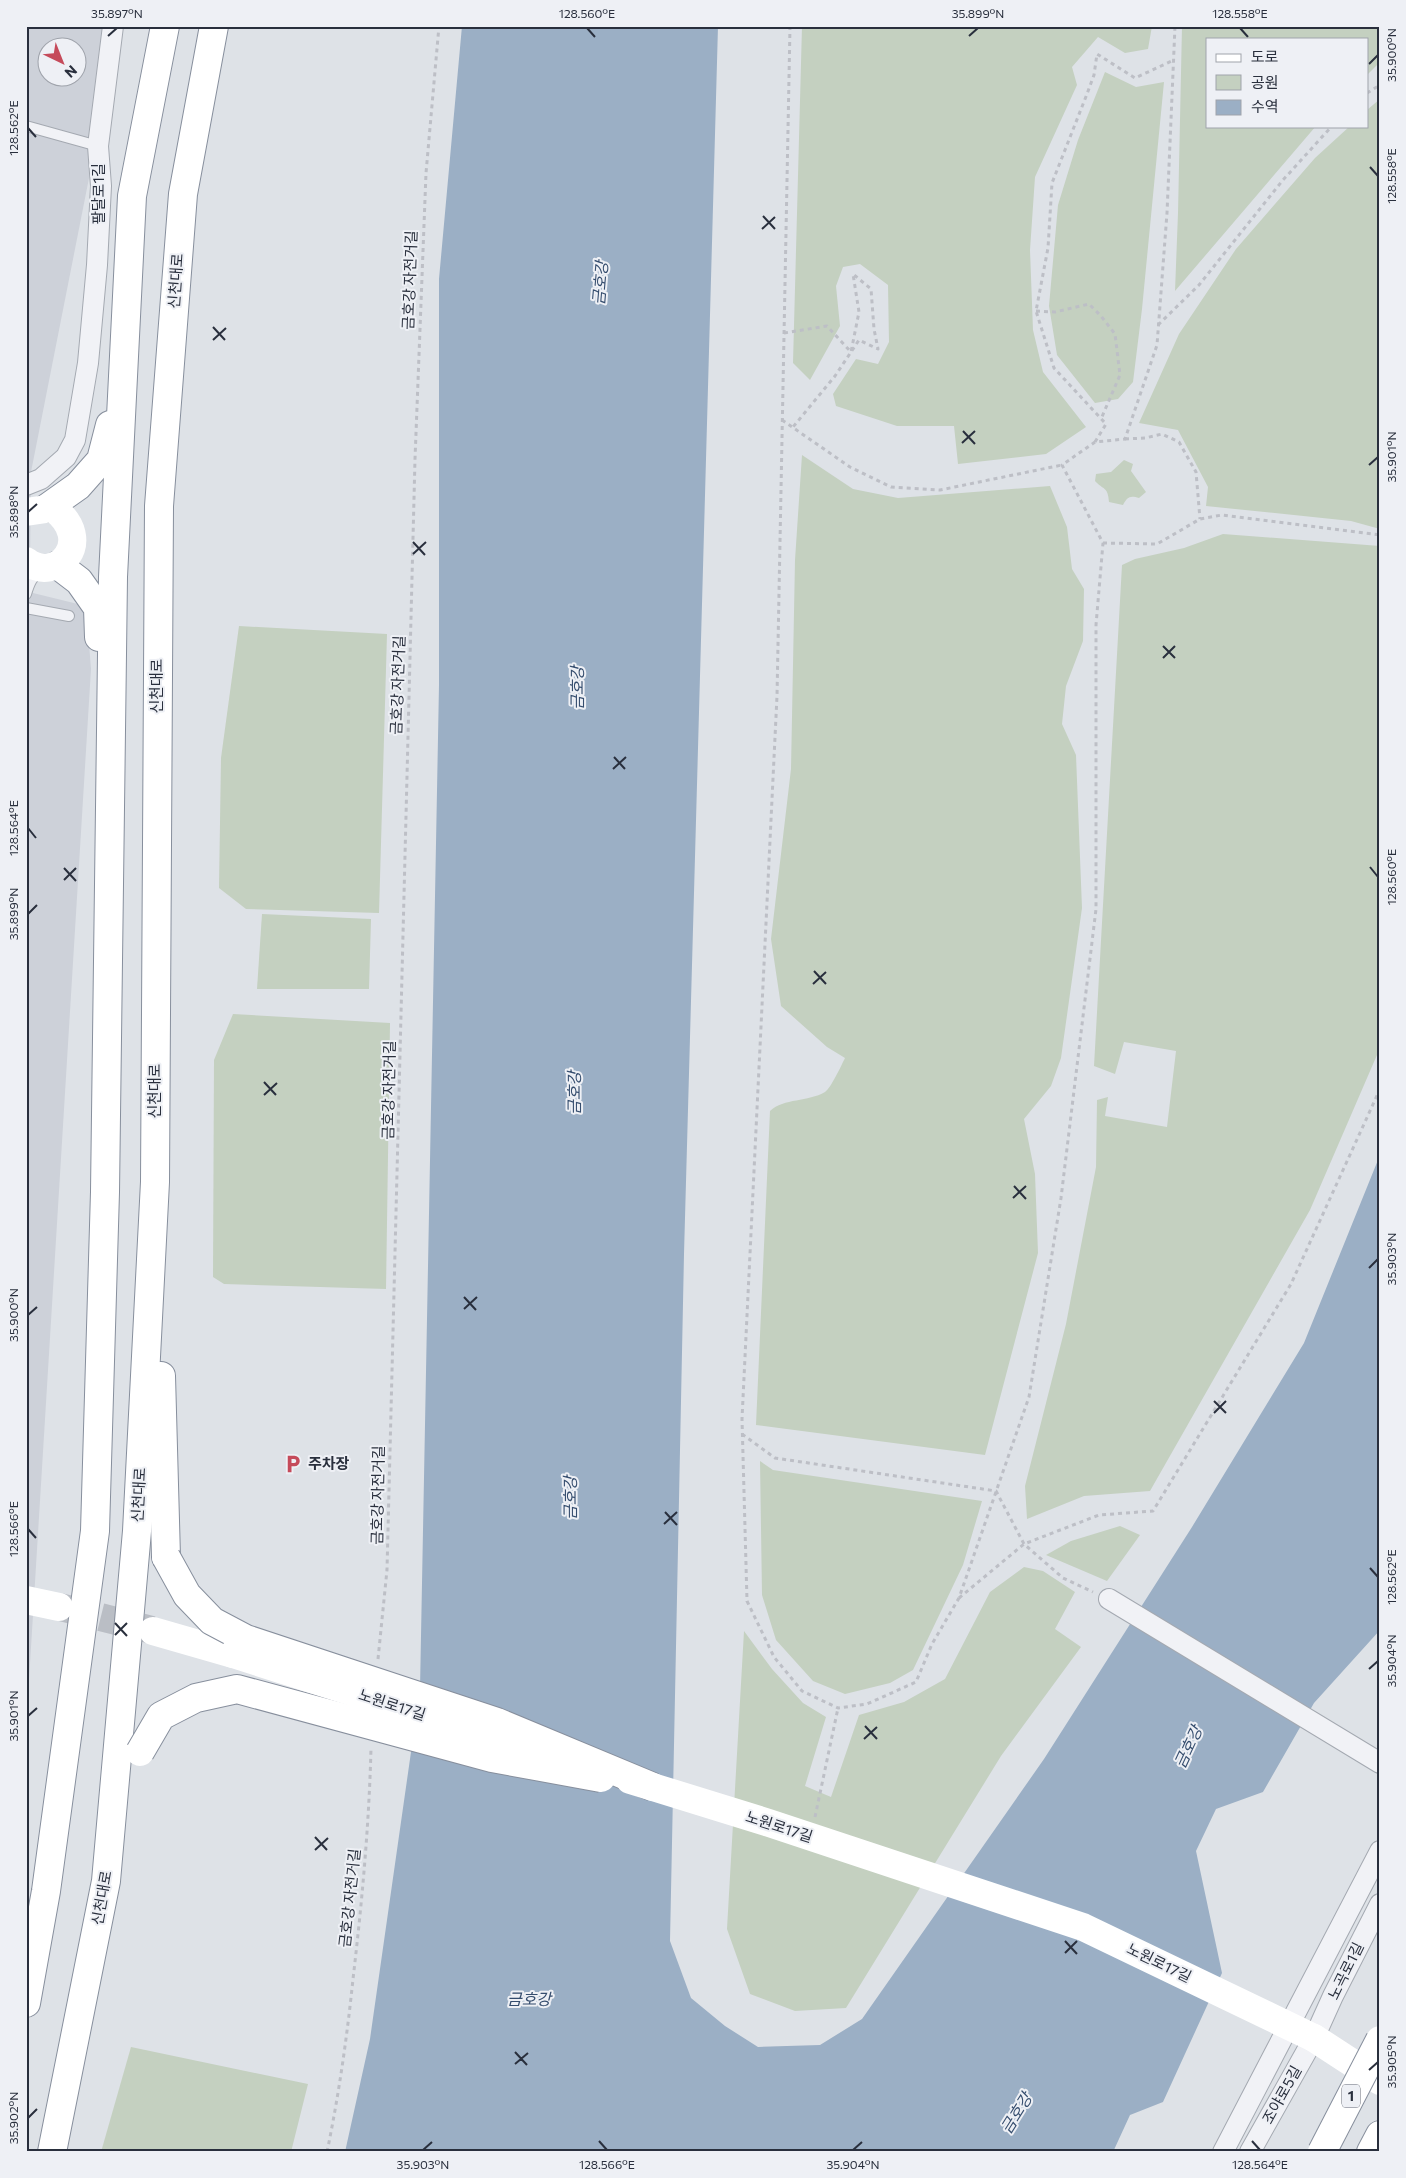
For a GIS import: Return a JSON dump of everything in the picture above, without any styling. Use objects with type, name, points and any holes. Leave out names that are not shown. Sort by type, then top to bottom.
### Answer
[{"type":"main road","points":[[26,2003],[46,1892],[95,1531],[104,1192],[113,577],[132,196],[166,26]]},
{"type":"main road","name":"신천대로","points":[[52,2152],[106,1881],[137,1531],[155,1182],[159,506],[183,194],[214,26]]},
{"type":"main road","points":[[43,565],[70,552],[74,536],[69,525],[42,509],[78,486],[100,460],[112,420],[123,229],[157,70]]},
{"type":"main road","points":[[43,565],[79,581],[98,608],[109,876]]},
{"type":"main road","points":[[155,1182],[166,1557],[187,1594],[212,1621],[246,1639],[497,1722],[653,1787]]},
{"type":"main road","points":[[26,1600],[58,1607]]},
{"type":"main road","name":"노원로17길","points":[[153,1631],[233,1654],[811,1837],[1083,1927],[1314,2038],[1380,2081]]},
{"type":"main road","points":[[106,1881],[140,1752],[161,1716],[196,1698],[237,1689],[492,1758],[653,1787]]},
{"type":"main road","name":"1","points":[[1322,2152],[1380,2040]]},
{"type":"main road","points":[[1371,2152],[1380,2135]]},
{"type":"street","name":"팔달로1길","points":[[26,485],[41,480],[66,457],[75,440],[88,363],[97,265],[101,186],[98,146],[113,26]]},
{"type":"street","points":[[1109,1599],[1380,1763]]},
{"type":"street","points":[[1223,2152],[1380,1851]]},
{"type":"street","name":"노곡로1길","points":[[1314,2038],[1380,1904]]},
{"type":"street","name":"조야로5길","points":[[1250,2152],[1314,2038]]},
{"type":"lane","points":[[26,126],[98,146]]},
{"type":"lane","points":[[26,594],[29,584],[43,565]]},
{"type":"lane","points":[[26,608],[69,616]]},
{"type":"path","name":"금호강 자전거길","points":[[378,1668],[387,1570],[408,669],[424,212],[439,26]]},
{"type":"path","points":[[790,26],[776,696],[742,1434],[747,1601],[774,1656],[802,1691],[838,1708],[867,1704],[916,1682],[932,1644],[959,1598],[1029,1397],[1061,1198],[1096,909],[1096,625],[1103,543],[1062,465]]},
{"type":"path","points":[[1125,439],[1157,345],[1167,213],[1176,26]]},
{"type":"path","points":[[782,420],[850,467],[891,487],[940,490],[1062,465],[1095,442],[1106,424],[1054,368],[1036,311],[1048,248],[1052,183],[1094,75],[1097,54],[1135,78],[1174,60]]},
{"type":"path","points":[[1368,92],[1380,85]]},
{"type":"path","points":[[1158,325],[1199,285],[1283,180],[1330,128]]},
{"type":"path","points":[[793,427],[835,376],[851,352],[859,340],[878,349],[874,329],[871,289],[852,274],[859,312],[851,352]]},
{"type":"path","points":[[1036,311],[1055,312],[1090,304],[1115,334],[1120,375],[1102,419]]},
{"type":"path","points":[[784,333],[827,326],[851,352]]},
{"type":"path","points":[[1095,442],[1145,438],[1162,434],[1178,442],[1196,472],[1200,519]]},
{"type":"path","points":[[1103,543],[1156,544],[1200,519],[1222,514],[1380,536]]},
{"type":"path","points":[[959,1598],[1024,1544],[1098,1515],[1153,1512],[1291,1284],[1380,1089]]},
{"type":"path","points":[[742,1434],[775,1458],[996,1491]]},
{"type":"path","points":[[996,1491],[1024,1544],[1063,1578],[1109,1599]]},
{"type":"path","points":[[811,1837],[838,1708]]},
{"type":"path","name":"금호강 자전거길","points":[[327,2152],[344,2066],[361,1909],[369,1822],[371,1743]]},
{"type":"shaded area","points":[[26,26],[119,26],[31,472],[30,564],[33,593],[86,606],[91,669],[26,1729]]},
{"type":"green space","points":[[802,26],[1152,26],[1148,49],[1125,53],[1098,37],[1072,67],[1077,85],[1035,177],[1030,250],[1033,330],[1043,372],[1086,427],[1046,454],[958,464],[954,426],[897,426],[836,406],[833,394],[856,359],[878,364],[889,342],[888,285],[860,264],[843,267],[836,286],[840,326],[810,380],[793,363]]},
{"type":"green space","points":[[1182,26],[1380,26],[1380,62],[1368,74],[1368,38],[1206,38],[1206,128],[1314,128],[1175,291]]},
{"type":"green space","points":[[1105,72],[1136,87],[1164,82],[1133,382],[1118,399],[1095,403],[1057,355],[1049,306],[1058,205],[1078,140]]},
{"type":"green space","points":[[1380,99],[1380,529],[1351,521],[1206,506],[1208,487],[1178,430],[1139,423],[1179,334],[1236,249],[1315,158],[1348,128],[1368,128],[1368,109]]},
{"type":"green space","points":[[802,455],[853,489],[898,498],[1050,486],[1067,527],[1072,569],[1084,589],[1083,641],[1066,686],[1062,724],[1076,755],[1082,908],[1061,1058],[1051,1086],[1024,1119],[1035,1174],[1038,1253],[985,1455],[756,1425],[770,1111],[782,1104],[825,1092],[833,1082],[845,1058],[827,1047],[781,1006],[771,939],[791,769],[795,560]]},
{"type":"green space","points":[[1124,460],[1133,464],[1131,471],[1146,492],[1139,498],[1129,497],[1123,505],[1109,502],[1106,491],[1095,481],[1096,474],[1111,472]]},
{"type":"green space","points":[[1223,534],[1380,546],[1380,1048],[1310,1210],[1150,1491],[1084,1496],[1027,1519],[1025,1486],[1066,1324],[1096,1167],[1097,1100],[1108,1097],[1105,1116],[1167,1127],[1176,1051],[1124,1042],[1115,1074],[1094,1066],[1122,565],[1135,559],[1184,548]]},
{"type":"green space","points":[[239,626],[387,634],[379,913],[246,909],[219,888],[221,758]]},
{"type":"green space","points":[[262,914],[371,919],[369,989],[257,989]]},
{"type":"green space","points":[[233,1014],[390,1023],[386,1289],[224,1284],[213,1277],[214,1060]]},
{"type":"green space","points":[[760,1461],[773,1470],[982,1501],[963,1565],[913,1670],[890,1683],[845,1694],[813,1681],[776,1640],[762,1595]]},
{"type":"green space","points":[[1120,1526],[1140,1535],[1107,1581],[1046,1555],[1071,1541]]},
{"type":"green space","points":[[1024,1567],[1043,1571],[1075,1592],[1055,1629],[1081,1647],[1001,1756],[846,2008],[795,2011],[750,1994],[727,1929],[744,1631],[772,1669],[803,1703],[826,1717],[805,1786],[831,1797],[859,1715],[904,1702],[945,1679],[990,1592]]},
{"type":"green space","points":[[131,2047],[308,2084],[291,2152],[101,2152]]},
{"type":"water","name":"금호강","points":[[462,26],[718,26],[684,1254],[670,1941],[691,1998],[725,2026],[758,2047],[820,2045],[862,2019],[1044,1759],[1192,1527],[1304,1343],[1380,1155],[1380,1630],[1314,1703],[1263,1792],[1216,1809],[1196,1851],[1222,1973],[1163,2102],[1130,2115],[1113,2152],[345,2152],[370,2039],[420,1689],[439,685],[439,279]]},
{"type":"tunnel","points":[[60,1607],[152,1630]]},
{"type":"place","name":"주차장","points":[[293,1464]]}]
